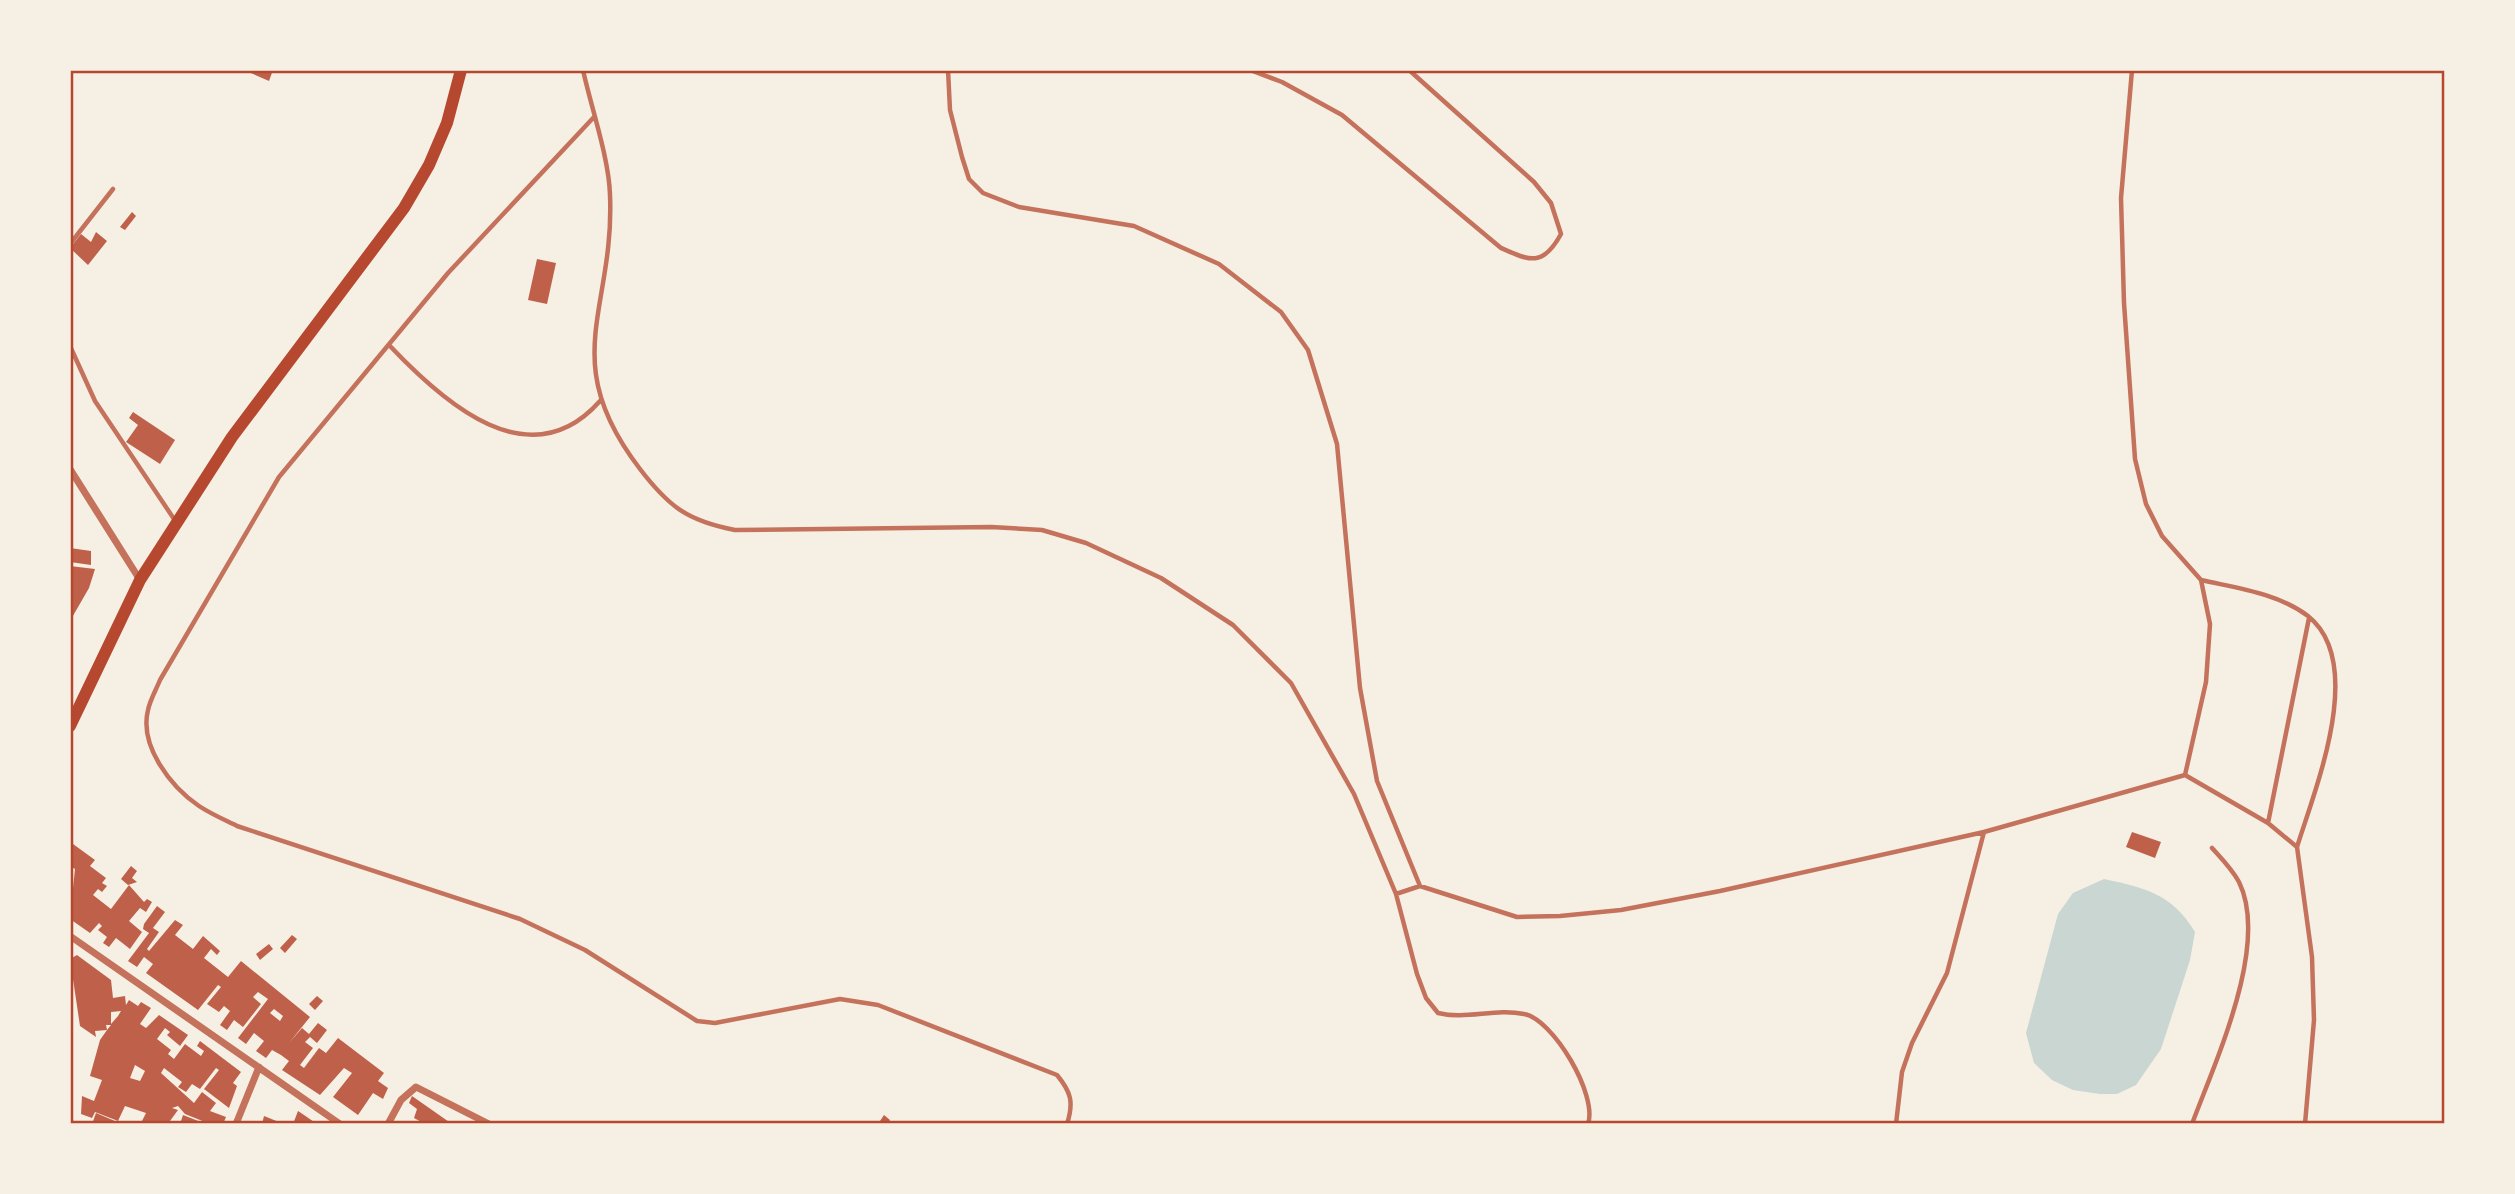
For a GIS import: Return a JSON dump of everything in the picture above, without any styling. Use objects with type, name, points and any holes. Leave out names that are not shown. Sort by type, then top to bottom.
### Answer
[{"type":"main road","points":[[70,726],[140,580],[232,437],[404,208],[438,144],[461,70]]},
{"type":"street","points":[[70,470],[140,580]]},
{"type":"street","points":[[70,936],[340,1124]]},
{"type":"street","points":[[236,1124],[259,1068]]},
{"type":"street","points":[[388,1124],[401,1100],[409,1090],[416,1087],[425,1088],[489,1124]]},
{"type":"lane","points":[[583,70],[610,191],[608,247],[594,327],[594,368],[600,401],[614,433],[653,486],[676,508],[703,524],[736,530],[991,527],[1042,530],[1086,543],[1161,578],[1233,625],[1291,683],[1354,794],[1396,894],[1426,998],[1438,1013],[1454,1017],[1497,1011],[1527,1014],[1545,1025],[1586,1086],[1590,1102],[1588,1124]]},
{"type":"lane","points":[[948,70],[950,110],[962,158],[969,179],[983,193],[1019,207],[1134,226],[1219,264],[1281,312],[1308,351],[1337,444],[1360,688],[1377,781],[1420,886]]},
{"type":"lane","points":[[1250,70],[1282,82],[1342,115],[1501,248],[1535,260],[1546,255],[1560,234],[1550,203],[1534,182],[1409,70]]},
{"type":"lane","points":[[2132,70],[2121,198],[2124,303],[2135,459],[2146,504],[2162,536],[2201,580],[2210,624],[2206,682],[2185,775]]},
{"type":"lane","points":[[594,117],[465,253],[279,477],[160,680],[147,712],[148,736],[156,758],[172,781],[198,806],[237,827],[520,919],[585,950],[697,1021],[715,1023],[839,999],[878,1005],[1057,1075],[1071,1091],[1072,1109],[1067,1124]]},
{"type":"lane","points":[[70,244],[113,189]]},
{"type":"lane","points":[[70,346],[94,401],[177,523]]},
{"type":"lane","points":[[390,346],[422,380],[461,411],[512,432],[533,436],[552,434],[571,426],[600,401]]},
{"type":"lane","points":[[2201,580],[2263,594],[2310,618],[2325,637],[2333,663],[2335,690],[2328,745],[2297,847],[2312,957],[2314,1020],[2305,1124]]},
{"type":"lane","points":[[2268,823],[2310,618]]},
{"type":"lane","points":[[1396,894],[1420,886],[1517,917],[1621,910],[1720,891],[1984,832],[2185,775],[2268,823],[2297,847]]},
{"type":"lane","points":[[1896,1124],[1902,1072],[1912,1043],[1947,974],[1984,832]]},
{"type":"lane","points":[[2192,1124],[2234,1007],[2248,955],[2245,899],[2239,883],[2212,848]]},
{"type":"shaded area","points":[[2104,879],[2157,895],[2177,909],[2195,932],[2190,960],[2161,1049],[2136,1085],[2117,1094],[2073,1090],[2052,1080],[2034,1063],[2026,1033],[2058,914],[2073,893]]},
{"type":"building","points":[[244,70],[273,70],[269,81]]},
{"type":"building","points":[[132,212],[136,216],[125,230],[120,227]]},
{"type":"building","points":[[96,232],[107,241],[88,265],[70,248],[81,234],[91,242]]},
{"type":"building","points":[[537,259],[556,263],[547,304],[528,300]]},
{"type":"building","points":[[133,412],[175,440],[160,464],[126,442],[138,425],[129,418]]},
{"type":"building","points":[[70,548],[91,551],[91,565],[70,562]]},
{"type":"building","points":[[70,566],[95,569],[89,588],[70,621]]},
{"type":"building","points":[[2132,832],[2161,842],[2155,858],[2126,847]]},
{"type":"building","points":[[73,844],[95,860],[90,866],[106,878],[102,883],[107,886],[102,892],[98,889],[93,895],[111,909],[129,885],[144,902],[147,899],[152,902],[146,912],[140,908],[129,921],[142,932],[130,949],[116,938],[109,947],[103,943],[107,937],[98,930],[102,926],[99,923],[90,933],[70,919],[70,885],[73,888],[75,869],[70,866]]},
{"type":"building","points":[[131,866],[137,871],[132,878],[137,882],[128,885],[121,879]]},
{"type":"building","points":[[157,906],[165,912],[153,928],[159,932],[147,949],[149,951],[175,920],[183,925],[175,935],[193,949],[203,936],[220,951],[217,955],[211,949],[204,958],[228,977],[241,961],[310,1017],[289,1043],[302,1028],[309,1034],[318,1023],[327,1030],[317,1043],[310,1037],[305,1042],[313,1048],[300,1065],[304,1068],[319,1048],[326,1053],[338,1038],[384,1073],[378,1081],[388,1088],[383,1099],[373,1093],[358,1115],[333,1097],[352,1073],[344,1068],[320,1095],[282,1070],[289,1061],[281,1055],[272,1050],[266,1058],[256,1051],[264,1041],[254,1033],[246,1044],[238,1038],[268,999],[258,992],[253,997],[261,1004],[243,1027],[234,1020],[227,1030],[220,1025],[230,1011],[224,1006],[219,1012],[207,1004],[221,987],[218,985],[198,1010],[146,973],[153,964],[144,957],[137,967],[128,961],[149,933],[143,929]],"holes":[[[274,1009],[283,1016],[280,1021],[270,1013]]]},
{"type":"building","points":[[292,935],[297,939],[285,953],[280,948]]},
{"type":"building","points":[[269,944],[273,949],[260,960],[256,954]]},
{"type":"building","points":[[77,955],[111,980],[113,998],[125,996],[126,1005],[129,1000],[138,1006],[141,1002],[151,1008],[140,1024],[146,1028],[159,1015],[188,1035],[180,1046],[167,1035],[170,1032],[165,1028],[157,1039],[171,1050],[168,1054],[174,1059],[185,1044],[201,1056],[204,1051],[197,1046],[200,1041],[241,1072],[233,1083],[237,1086],[229,1108],[204,1089],[219,1070],[216,1068],[200,1089],[192,1084],[186,1092],[178,1087],[182,1082],[164,1068],[161,1073],[194,1103],[202,1092],[216,1103],[210,1111],[226,1117],[223,1124],[210,1124],[185,1114],[178,1106],[172,1108],[178,1110],[170,1121],[179,1124],[150,1124],[142,1121],[146,1113],[125,1106],[118,1121],[95,1112],[92,1118],[81,1114],[82,1096],[94,1101],[102,1080],[90,1076],[100,1040],[107,1030],[95,1031],[96,1037],[80,1026],[70,959]],"holes":[[[121,1011],[118,1016],[111,1024],[111,1012]],[[135,1065],[145,1071],[140,1081],[130,1078]]]},
{"type":"building","points":[[317,996],[323,1001],[315,1010],[309,1004]]},
{"type":"building","points":[[412,1096],[452,1124],[425,1124],[414,1118],[417,1109],[409,1103]]},
{"type":"building","points":[[298,1111],[304,1115],[317,1124],[293,1124]]},
{"type":"building","points":[[96,1113],[122,1124],[92,1124]]},
{"type":"building","points":[[183,1115],[206,1124],[180,1124]]},
{"type":"building","points":[[884,1115],[890,1120],[888,1124],[878,1124]]},
{"type":"building","points":[[264,1116],[284,1124],[262,1124]]}]
